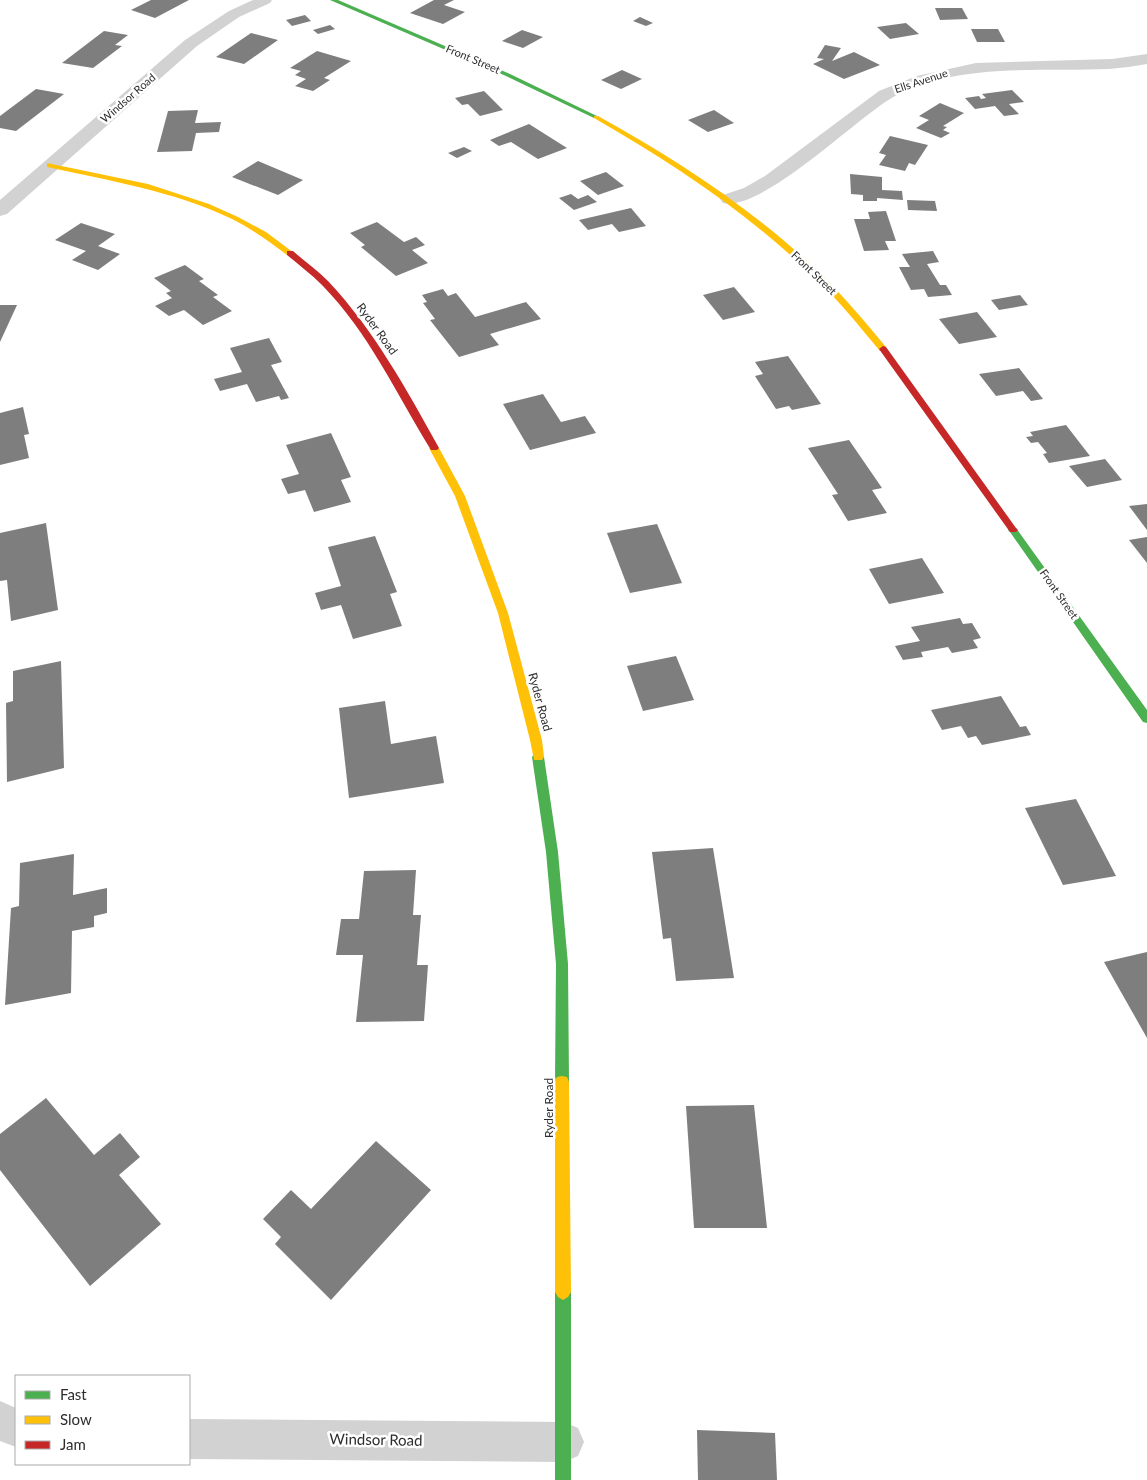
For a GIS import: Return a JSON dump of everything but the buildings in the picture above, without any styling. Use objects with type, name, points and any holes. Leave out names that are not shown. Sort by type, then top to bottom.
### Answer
[{"type":"street","name":"Windsor Road","points":[[0,210],[191,43],[222,21],[266,0]]},
{"type":"street","name":"Front Street","points":[[333,0],[512,76],[591,113],[675,162],[729,200],[814,271],[874,338],[922,401],[1147,719]]},
{"type":"street","name":"Ells Avenue","points":[[729,200],[771,180],[885,94],[923,79],[976,68],[1112,64],[1147,59]]},
{"type":"street","name":"Ryder Road","points":[[50,166],[145,185],[193,199],[234,218],[277,243],[324,282],[368,336],[405,394],[460,496],[503,613],[536,740],[552,852],[562,964],[563,1480]]},
{"type":"street","points":[[0,1421],[15,1427]]},
{"type":"street","name":"Windsor Road","points":[[190,1439],[564,1442]]},
{"type":"traffic: fast","points":[[333,0],[508,75],[596,117]]},
{"type":"traffic: fast","points":[[1013,530],[1147,719]]},
{"type":"traffic: fast","points":[[538,757],[552,852],[562,964],[562,1082]]},
{"type":"traffic: fast","points":[[563,1292],[563,1480]]},
{"type":"traffic: slow","points":[[596,117],[677,164],[752,218],[821,279],[883,349]]},
{"type":"traffic: slow","points":[[50,165],[145,186],[206,205],[236,218],[264,234],[290,253]]},
{"type":"traffic: slow","points":[[434,448],[460,496],[503,613],[536,740],[538,757]]},
{"type":"traffic: slow","points":[[562,1082],[563,1292]]},
{"type":"traffic: jam","points":[[290,253],[325,283],[357,321],[398,383],[434,448]]},
{"type":"traffic: jam","points":[[883,349],[1013,530]]}]
